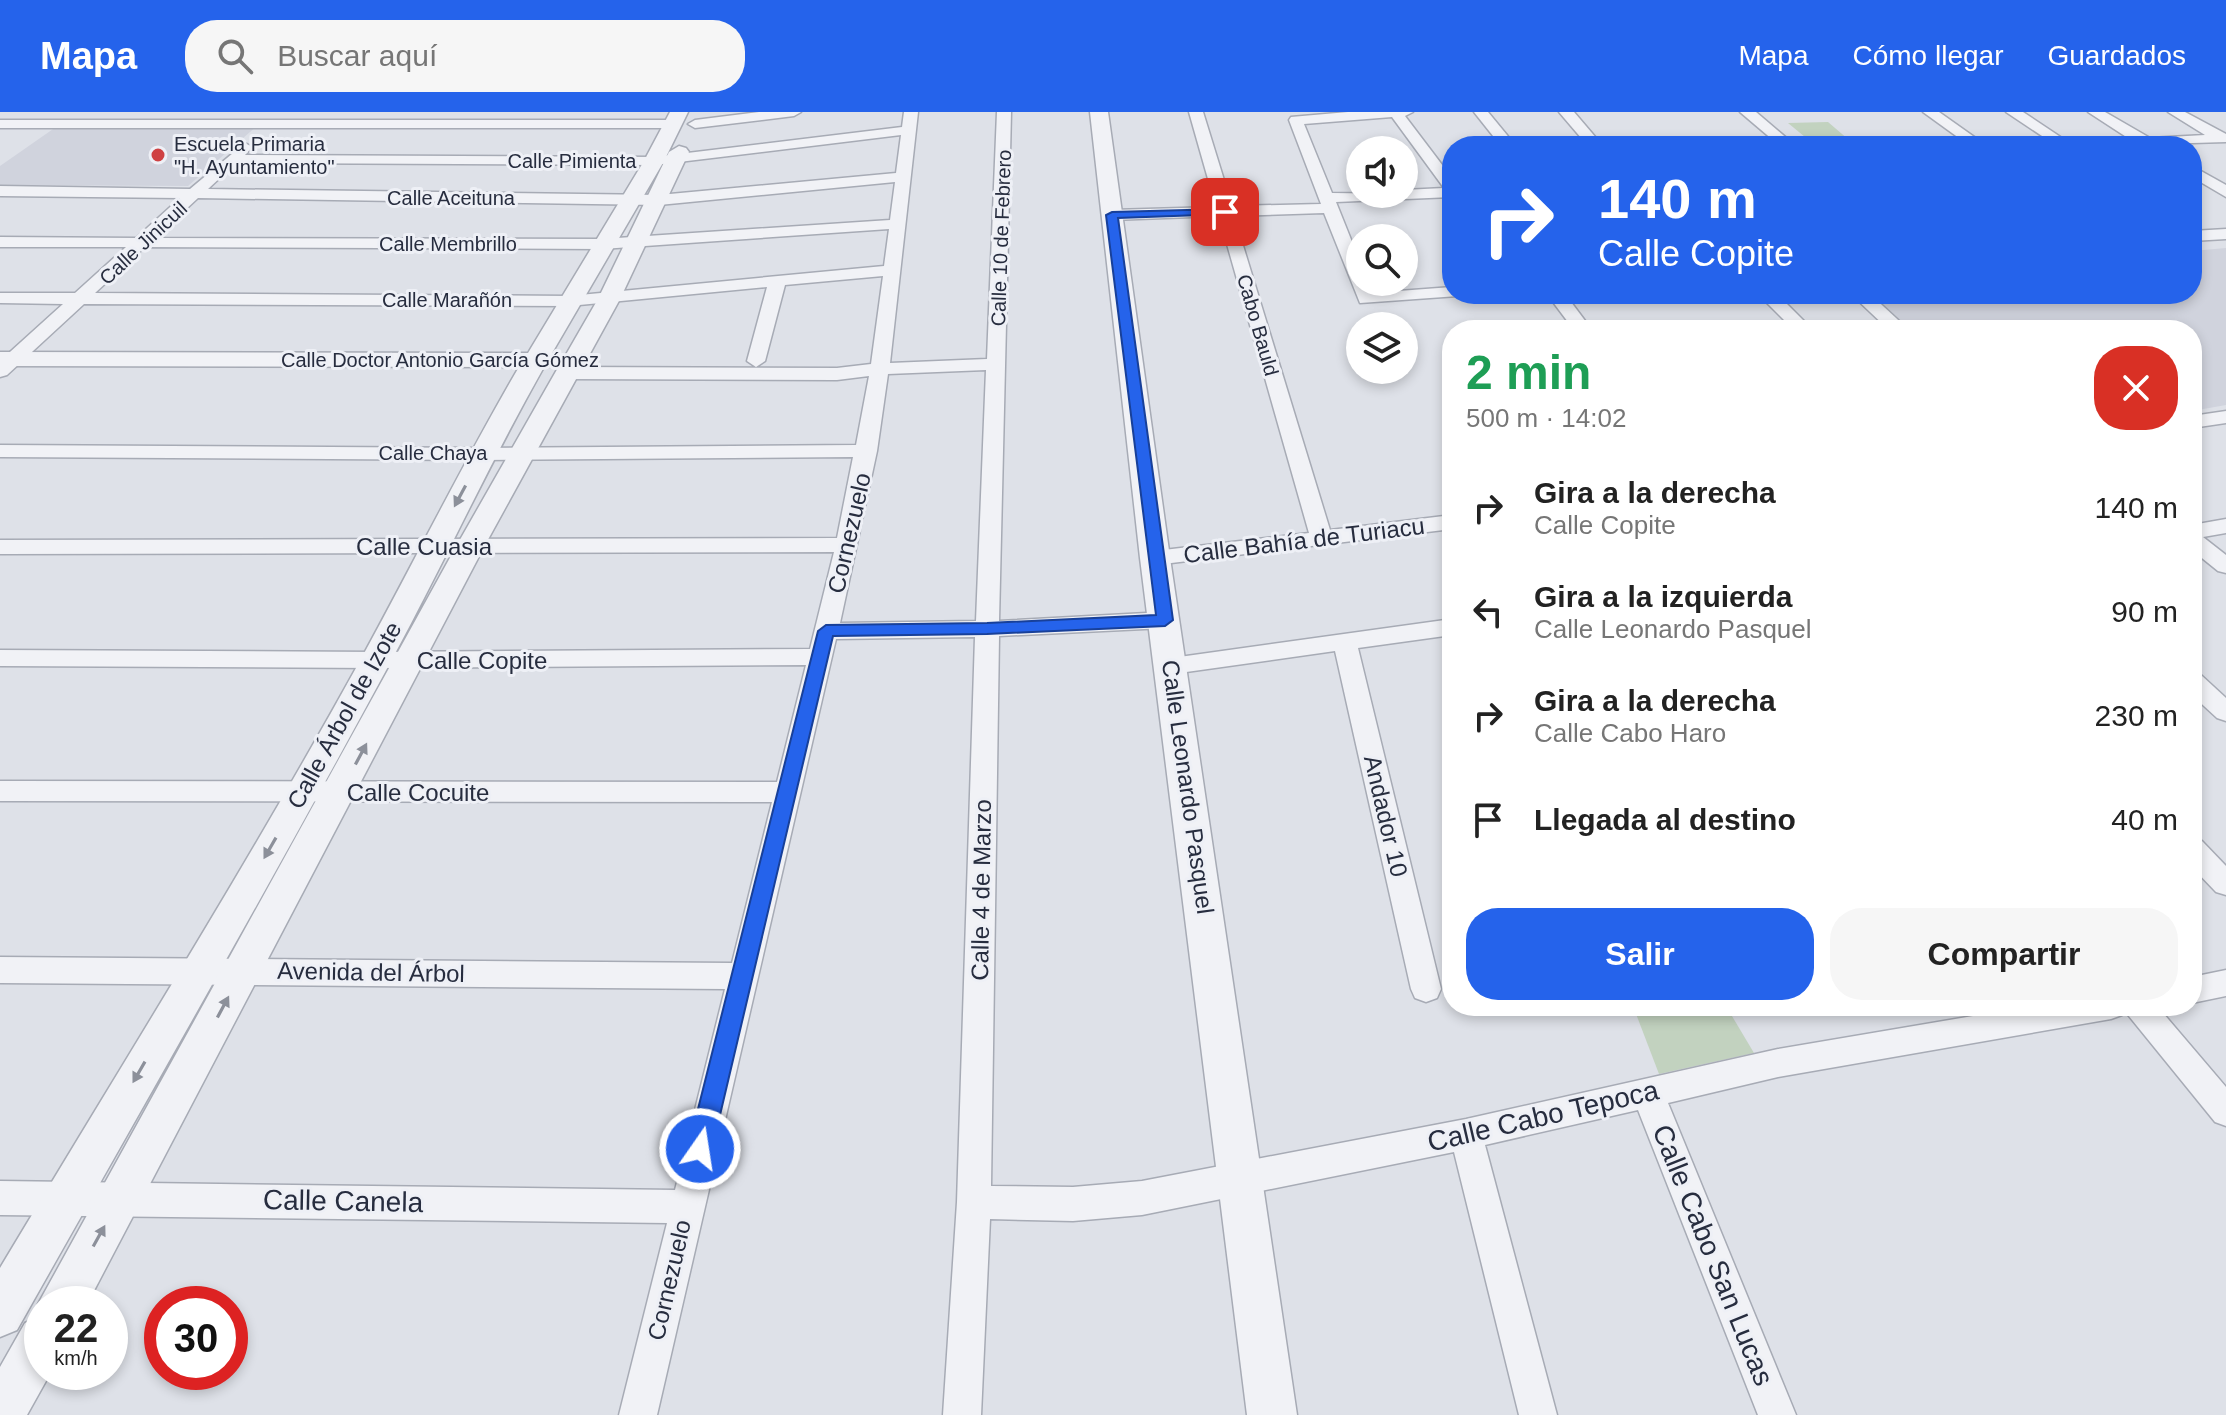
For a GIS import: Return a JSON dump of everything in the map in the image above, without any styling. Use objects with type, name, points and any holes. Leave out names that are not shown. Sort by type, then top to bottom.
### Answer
[{"type":"street","points":[[0,124],[16,112]]},
{"type":"street","points":[[0,124],[278,117],[687,118],[794,112]]},
{"type":"street","name":"Calle 10 de Febrero","points":[[998,364],[1004,112]]},
{"type":"street","name":"Calle Leonardo Pasquel","points":[[1099,112],[1155,558],[1272,1415]]},
{"type":"street","name":"Cabo Bauld","points":[[1196,112],[1321,538]]},
{"type":"street","points":[[1395,112],[1442,176]]},
{"type":"street","points":[[1406,112],[1296,120],[1366,299],[1442,293]]},
{"type":"street","points":[[1481,112],[1501,136]]},
{"type":"street","points":[[1566,112],[1587,136]]},
{"type":"street","points":[[1747,112],[1777,136]]},
{"type":"street","points":[[1930,112],[1965,136]]},
{"type":"street","points":[[2013,112],[2051,136]]},
{"type":"street","points":[[2095,112],[2136,136]]},
{"type":"street","points":[[2175,112],[2224,139]]},
{"type":"street","name":"Calle Jinicuil","points":[[3,366],[83,299],[278,117]]},
{"type":"street","name":"Calle Árbol de Izote","points":[[0,1313],[302,792],[376,660],[433,546],[531,367],[602,244],[644,200],[687,118]]},
{"type":"street","name":"Calle Pimienta","points":[[232,159],[665,159],[910,121]]},
{"type":"street","name":"Cornezuelo","points":[[638,1415],[867,451],[910,121]]},
{"type":"street","points":[[2202,140],[2224,139]]},
{"type":"street","name":"Calle Aceituna","points":[[0,191],[644,200],[901,177]]},
{"type":"street","points":[[2202,177],[2226,192]]},
{"type":"street","points":[[1112,215],[1225,212],[1442,191]]},
{"type":"street","name":"Calle Árbol de Izote","points":[[72,1286],[471,545],[609,299],[638,242],[644,200]]},
{"type":"street","name":"Calle Membrillo","points":[[0,242],[602,244],[895,224]]},
{"type":"street","points":[[2202,233],[2226,234]]},
{"type":"street","name":"Calle Marañón","points":[[0,298],[569,301],[893,270]]},
{"type":"street","points":[[756,361],[777,282]]},
{"type":"street","points":[[1777,304],[1794,320]]},
{"type":"street","points":[[1871,304],[1889,320]]},
{"type":"street","name":"Calle Doctor Antonio García Gómez","points":[[570,367],[756,361],[840,362],[880,369]]},
{"type":"street","name":"Calle Doctor Antonio García Gómez","points":[[3,366],[570,367],[837,374],[998,364]]},
{"type":"street","name":"Calle 4 de Marzo","points":[[962,1415],[974,1202],[987,629],[998,364]]},
{"type":"street","points":[[2202,421],[2226,417]]},
{"type":"street","name":"Calle Chaya","points":[[0,451],[482,454],[867,451]]},
{"type":"street","name":"Calle Bahía de Turiacu","points":[[1155,558],[1442,523]]},
{"type":"street","points":[[2202,530],[2226,526]]},
{"type":"street","name":"Calle Cuasia","points":[[0,547],[847,545]]},
{"type":"street","points":[[2202,547],[2226,566]]},
{"type":"street","points":[[826,631],[987,629],[1165,620]]},
{"type":"street","points":[[1172,666],[1442,629]]},
{"type":"street","name":"Andador 10","points":[[1345,644],[1426,989]]},
{"type":"street","name":"Calle Copite","points":[[0,658],[410,660],[819,657]]},
{"type":"street","points":[[2202,690],[2226,712]]},
{"type":"street","name":"Calle Cocuite","points":[[0,791],[787,792]]},
{"type":"street","points":[[2202,859],[2226,884]]},
{"type":"street","name":"Avenida del Árbol","points":[[0,970],[741,976]]},
{"type":"street","points":[[2202,988],[2226,983]]},
{"type":"street","name":"Calle Cabo Tepoca","points":[[974,1202],[1073,1204],[1142,1198],[1466,1134],[1778,1063],[2053,1016]]},
{"type":"street","points":[[2146,1016],[2226,1111]]},
{"type":"street","name":"Calle Cabo San Lucas","points":[[1648,1094],[1737,1309],[1777,1415]]},
{"type":"street","points":[[1466,1134],[1538,1415]]},
{"type":"street","name":"Calle Canela","points":[[0,1198],[120,1197],[686,1207]]},
{"type":"street","points":[[0,1415],[24,1372]]},
{"type":"shaded area","name":"Escuela Primaria \"H. Ayuntamiento\"","points":[[258,125],[188,186],[0,185],[0,166],[56,127]]},
{"type":"shaded area","points":[[2226,248],[2226,405],[2202,409],[2202,320],[1896,320],[1878,304],[2202,304],[2202,250]]},
{"type":"green space","points":[[1828,122],[1844,136],[1804,136],[1788,123]]},
{"type":"green space","points":[[1637,1016],[1732,1016],[1754,1053],[1659,1074]]},
{"type":"place","name":"Escuela Primaria \"H. Ayuntamiento\"","points":[[158,155]]},
{"type":"route","points":[[700,1149],[826,631],[987,629],[1165,620],[1112,215],[1225,212]]}]
